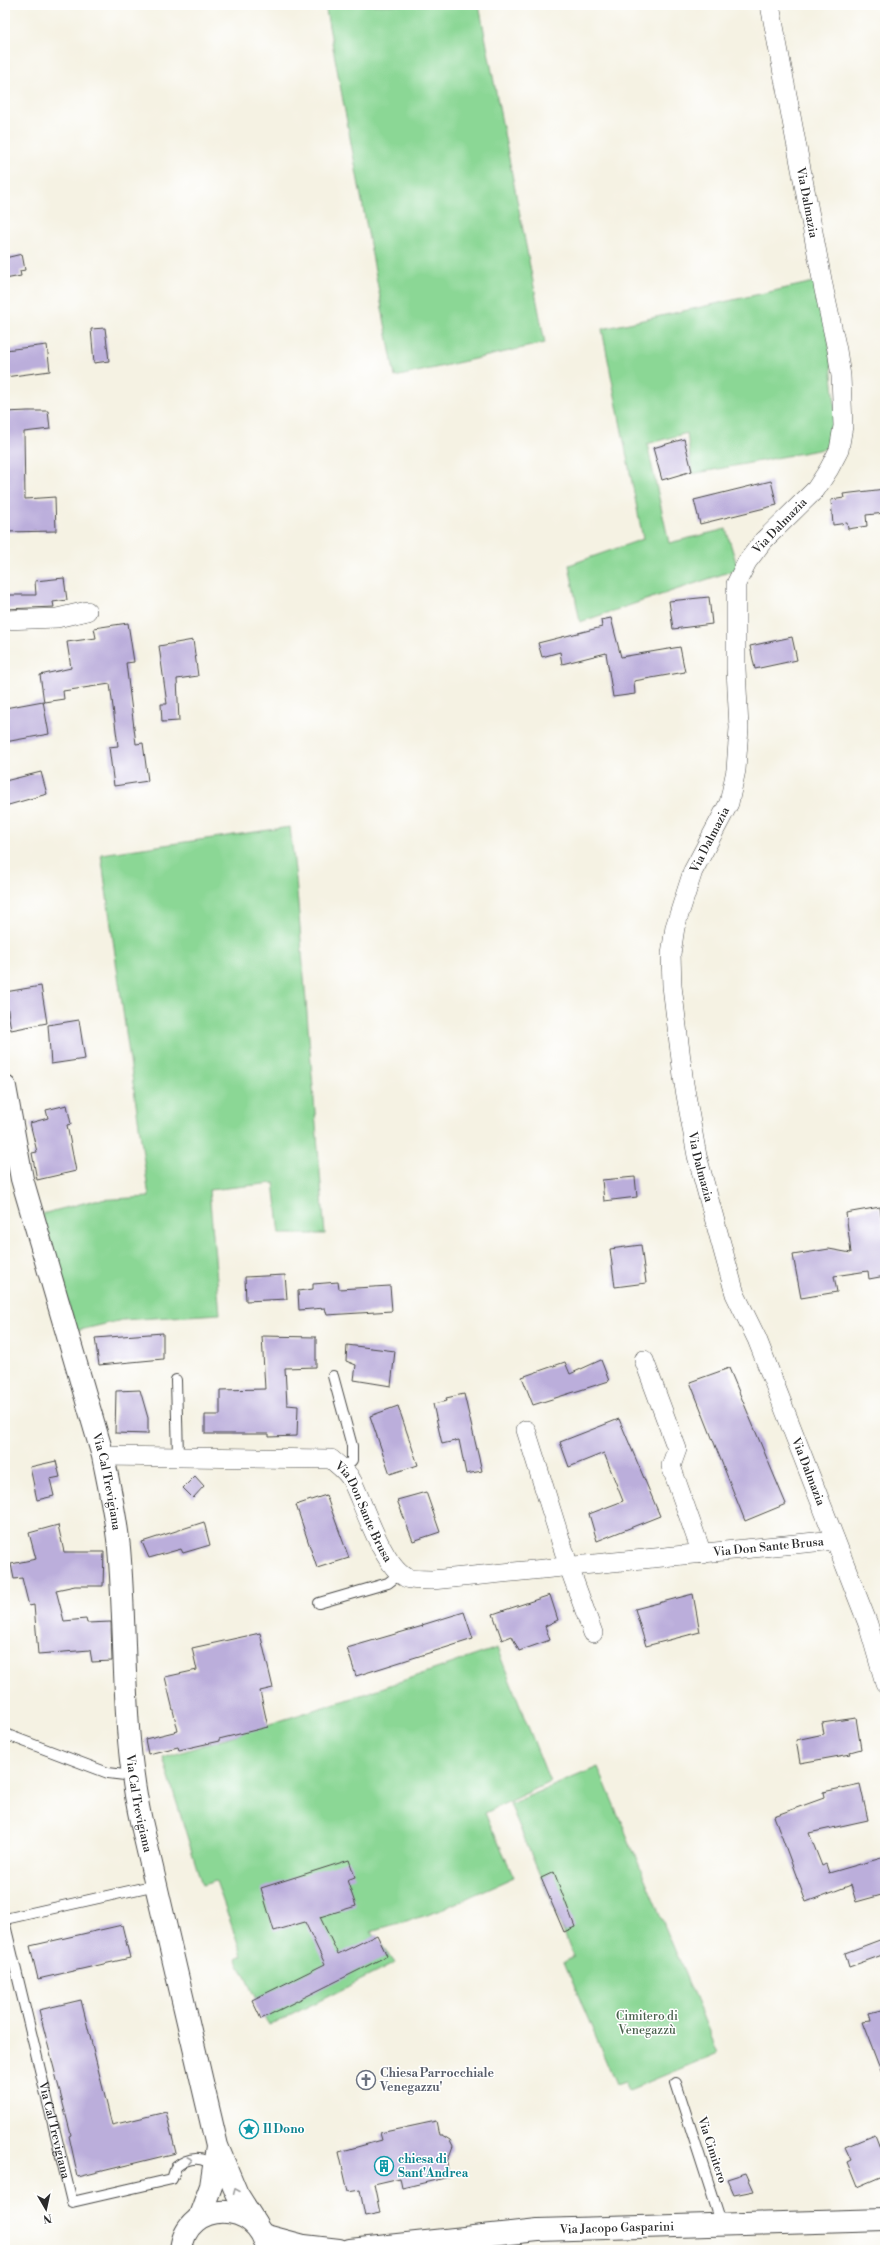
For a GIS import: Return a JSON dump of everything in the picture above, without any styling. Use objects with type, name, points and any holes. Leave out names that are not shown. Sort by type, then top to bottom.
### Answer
[{"type":"street","name":"Via Dalmazia","points":[[770,5],[824,290],[837,350],[841,376],[843,426],[839,450],[820,482],[762,542],[747,562],[736,584],[736,669],[739,728],[736,770],[729,803],[693,871],[675,927],[671,954],[672,986],[684,1084],[697,1156],[735,1294],[756,1339],[836,1540],[868,1624],[885,1682]]},
{"type":"street","points":[[5,620],[57,618],[87,611]]},
{"type":"street","name":"Via Cal Trevigiana","points":[[5,1086],[22,1179],[103,1456],[112,1499],[119,1549],[125,1708],[136,1800],[217,2146],[237,2194],[262,2237]]},
{"type":"street","name":"Via Don Sante Brusa","points":[[644,1360],[677,1449],[671,1466],[702,1554]]},
{"type":"street","points":[[526,1430],[569,1567],[593,1633]]},
{"type":"street","name":"Via Don Sante Brusa","points":[[103,1456],[331,1459],[344,1469],[352,1480],[363,1509],[392,1564],[405,1577],[432,1580],[836,1540]]},
{"type":"street","name":"Via Cal Trevigiana","points":[[199,2218],[208,2196],[215,2169],[217,2146]]},
{"type":"street","points":[[177,2249],[191,2226],[199,2218],[218,2212],[233,2212],[245,2216],[262,2237],[304,2246],[339,2250]]},
{"type":"street","name":"Via Jacopo Gasparini","points":[[350,2250],[538,2230],[885,2220]]},
{"type":"lane","points":[[333,1376],[352,1446],[352,1460],[344,1469]]},
{"type":"lane","points":[[176,1380],[178,1456]]},
{"type":"lane","points":[[319,1603],[388,1582],[401,1573]]},
{"type":"lane","points":[[5,1734],[108,1773],[133,1776]]},
{"type":"lane","points":[[5,1919],[156,1885]]},
{"type":"lane","name":"Via Cal Trevigiana","points":[[5,1925],[72,2202],[172,2179],[176,2167],[192,2159],[203,2160],[215,2169]]},
{"type":"lane","name":"Via Cimitero","points":[[676,2082],[722,2225]]},
{"type":"green space","points":[[325,5],[479,5],[545,343],[395,377]]},
{"type":"green space","points":[[823,280],[839,446],[692,474],[687,433],[647,444],[669,543],[726,529],[738,569],[580,622],[569,565],[643,539],[602,329]]},
{"type":"green space","points":[[290,827],[296,879],[325,1234],[280,1234],[274,1183],[209,1190],[220,1314],[122,1320],[76,1331],[42,1214],[95,1200],[149,1197],[101,854]]},
{"type":"green space","points":[[497,1648],[550,1782],[485,1813],[514,1877],[431,1914],[371,1931],[395,1963],[269,2026],[236,1958],[242,1955],[216,1881],[202,1885],[163,1758],[361,1695]]},
{"type":"green space","name":"Cimitero di Venegazzù","points":[[598,1767],[718,2053],[629,2090],[625,2082],[616,2085],[564,1962],[574,1957],[510,1804]]},
{"type":"building","points":[[22,254],[25,270],[20,271],[21,276],[5,279],[5,258]]},
{"type":"building","points":[[105,328],[109,361],[94,363],[91,329]]},
{"type":"building","points":[[47,345],[50,371],[5,377],[5,350]]},
{"type":"building","points":[[48,411],[50,429],[24,432],[25,499],[55,497],[56,531],[5,532],[5,412]]},
{"type":"building","points":[[684,439],[692,471],[662,480],[653,448]]},
{"type":"building","points":[[771,481],[777,505],[700,524],[694,500]]},
{"type":"building","points":[[885,489],[885,513],[866,515],[867,526],[848,529],[847,523],[833,525],[831,500],[844,498],[843,494]]},
{"type":"building","points":[[64,578],[67,600],[53,602],[54,607],[5,609],[5,595],[36,595],[35,581]]},
{"type":"building","points":[[709,597],[712,624],[673,629],[669,601]]},
{"type":"building","points":[[611,618],[621,657],[680,647],[685,672],[634,681],[635,694],[613,697],[606,653],[562,664],[560,652],[542,657],[538,643],[602,627],[601,620]]},
{"type":"building","points":[[128,623],[134,662],[126,663],[136,744],[143,743],[148,781],[114,786],[109,747],[118,746],[110,684],[63,691],[64,699],[44,702],[40,675],[71,668],[67,642],[96,638],[94,628]]},
{"type":"building","points":[[792,637],[797,660],[755,669],[750,646]]},
{"type":"building","points":[[193,640],[198,676],[177,679],[179,721],[162,722],[161,704],[167,704],[159,646]]},
{"type":"building","points":[[43,701],[49,734],[5,742],[5,708]]},
{"type":"building","points":[[41,772],[47,794],[5,806],[5,781]]},
{"type":"building","points":[[41,986],[47,1023],[11,1030],[5,992]]},
{"type":"building","points":[[79,1020],[85,1059],[51,1064],[48,1025]]},
{"type":"building","points":[[67,1105],[71,1124],[67,1125],[76,1171],[37,1180],[32,1153],[37,1152],[30,1123],[48,1118],[46,1110]]},
{"type":"building","points":[[635,1177],[637,1197],[604,1201],[602,1180]]},
{"type":"building","points":[[880,1207],[883,1229],[885,1229],[885,1276],[869,1279],[868,1271],[834,1276],[837,1292],[801,1298],[793,1255],[829,1249],[851,1253],[846,1213]]},
{"type":"building","points":[[641,1245],[646,1283],[615,1287],[610,1249]]},
{"type":"building","points":[[285,1275],[287,1299],[246,1301],[245,1277]]},
{"type":"building","points":[[338,1282],[339,1289],[390,1286],[392,1311],[327,1315],[325,1308],[299,1310],[298,1291],[313,1289],[313,1284]]},
{"type":"building","points":[[163,1333],[163,1359],[99,1365],[95,1338]]},
{"type":"building","points":[[262,1336],[316,1337],[316,1367],[285,1368],[287,1405],[298,1406],[297,1436],[269,1437],[269,1434],[205,1434],[205,1415],[220,1415],[220,1390],[265,1389]]},
{"type":"building","points":[[347,1345],[395,1351],[391,1386],[354,1380],[356,1365],[346,1361]]},
{"type":"building","points":[[601,1360],[609,1381],[533,1405],[522,1377],[565,1362],[570,1374]]},
{"type":"building","points":[[729,1368],[786,1504],[745,1521],[690,1382]]},
{"type":"building","points":[[140,1390],[148,1418],[148,1434],[115,1433],[116,1391]]},
{"type":"building","points":[[464,1394],[482,1471],[466,1474],[459,1440],[442,1444],[433,1404],[447,1401],[446,1398]]},
{"type":"building","points":[[398,1406],[418,1465],[390,1474],[370,1416]]},
{"type":"building","points":[[619,1419],[660,1516],[597,1541],[589,1514],[623,1501],[604,1453],[569,1467],[560,1442]]},
{"type":"building","points":[[56,1461],[60,1477],[50,1479],[54,1496],[37,1500],[30,1467]]},
{"type":"building","points":[[195,1476],[204,1486],[193,1498],[183,1488]]},
{"type":"building","points":[[426,1492],[440,1532],[413,1541],[397,1500]]},
{"type":"building","points":[[326,1495],[349,1558],[317,1568],[296,1505]]},
{"type":"building","points":[[204,1522],[210,1545],[183,1553],[181,1549],[149,1558],[142,1542]]},
{"type":"building","points":[[58,1525],[64,1552],[104,1552],[103,1586],[75,1586],[56,1590],[64,1621],[86,1619],[87,1623],[111,1622],[112,1661],[92,1662],[90,1650],[38,1654],[34,1605],[29,1606],[22,1578],[14,1579],[11,1564],[36,1559],[29,1533]]},
{"type":"building","points":[[693,1594],[700,1632],[646,1646],[635,1609]]},
{"type":"building","points":[[550,1595],[558,1620],[545,1626],[550,1640],[519,1651],[512,1636],[502,1640],[493,1614]]},
{"type":"building","points":[[464,1612],[473,1639],[356,1676],[347,1648],[423,1626],[422,1625]]},
{"type":"building","points":[[260,1633],[273,1688],[260,1691],[268,1727],[219,1739],[219,1741],[179,1750],[178,1747],[148,1754],[145,1739],[178,1731],[165,1677],[197,1670],[192,1648]]},
{"type":"building","points":[[856,1718],[861,1749],[850,1752],[851,1754],[800,1763],[796,1740],[824,1734],[822,1723]]},
{"type":"building","points":[[860,1784],[868,1820],[809,1833],[822,1866],[826,1864],[829,1873],[885,1857],[885,1894],[856,1902],[851,1885],[806,1902],[774,1816],[824,1798],[823,1792]]},
{"type":"building","points":[[349,1860],[355,1877],[347,1880],[356,1906],[320,1917],[338,1954],[377,1935],[387,1956],[261,2019],[252,2000],[325,1964],[305,1922],[274,1931],[261,1888]]},
{"type":"building","points":[[554,1872],[575,1927],[564,1932],[541,1878]]},
{"type":"building","points":[[122,1925],[130,1958],[38,1979],[30,1946]]},
{"type":"building","points":[[885,1938],[885,1954],[849,1967],[845,1953]]},
{"type":"building","points":[[81,2000],[112,2125],[166,2112],[176,2153],[78,2177],[69,2136],[71,2135],[39,2010]]},
{"type":"building","points":[[885,2009],[884,2079],[862,2022],[871,2021],[869,2013]]},
{"type":"building","name":"chiesa di Sant'Andrea","points":[[436,2121],[439,2135],[442,2135],[450,2140],[453,2146],[447,2162],[449,2177],[402,2188],[400,2178],[374,2184],[380,2213],[365,2216],[360,2190],[348,2192],[339,2152],[382,2140],[380,2133]]},
{"type":"building","points":[[874,2135],[885,2163],[885,2175],[857,2187],[847,2162],[851,2160],[845,2147]]},
{"type":"building","points":[[746,2173],[754,2191],[734,2195],[727,2179]]},
{"type":"place","name":"Chiesa Parrocchiale Venegazzu'","points":[[366,2080]]},
{"type":"place","name":"Il Dono","points":[[249,2129]]},
{"type":"place","name":"chiesa di Sant'Andrea","points":[[384,2166]]}]
